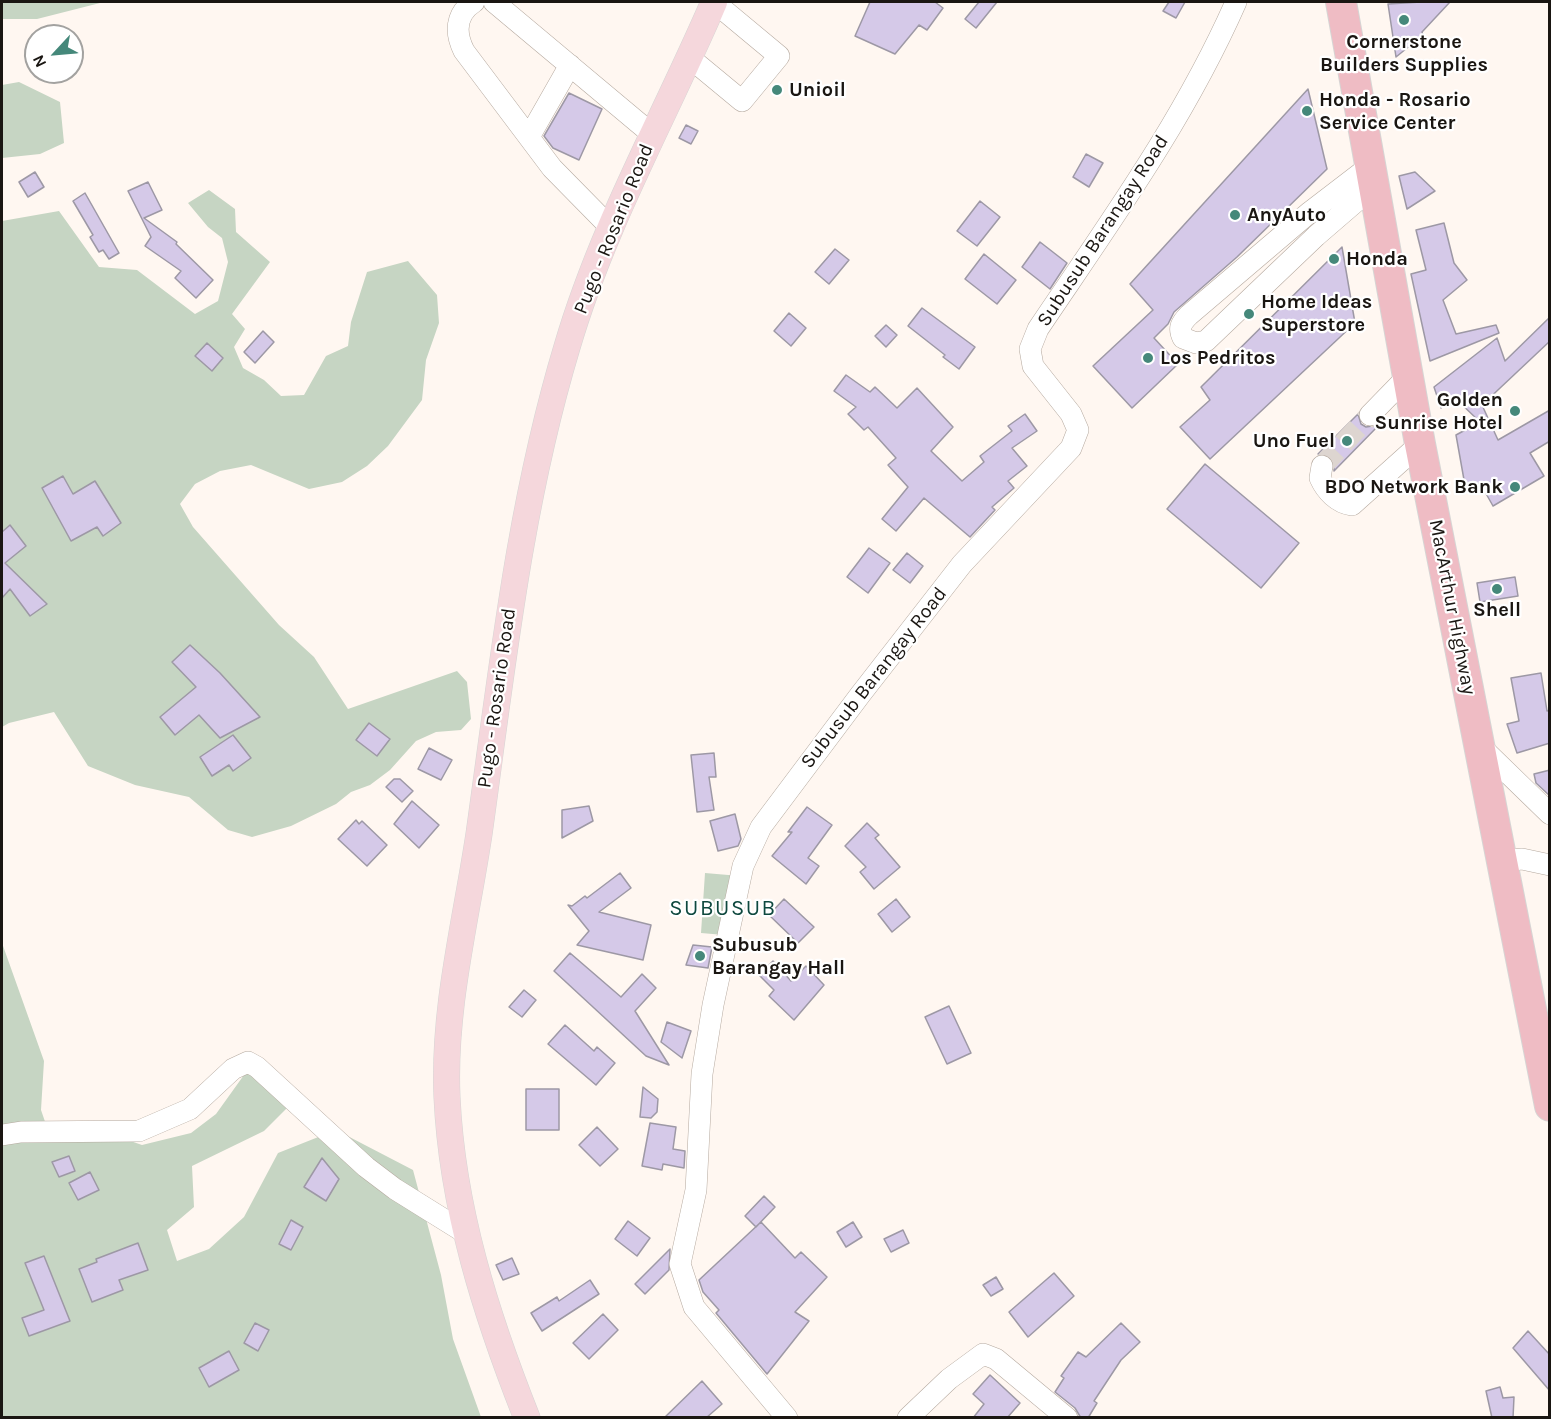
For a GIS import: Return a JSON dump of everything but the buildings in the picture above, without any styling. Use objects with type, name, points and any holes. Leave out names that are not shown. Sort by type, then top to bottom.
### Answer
[{"type":"highway","name":"MacArthur Highway","points":[[1341,2],[1420,444],[1550,1106]]},
{"type":"main road","name":"Pugo - Rosario Road","points":[[527,1418],[489,1314],[464,1232],[447,1096],[447,1043],[453,984],[474,864],[526,507],[567,346],[611,228],[714,2]]},
{"type":"street","points":[[474,2],[461,14],[458,39],[487,83],[552,168],[611,228]]},
{"type":"street","points":[[494,2],[653,135]]},
{"type":"street","points":[[690,58],[742,101],[779,56],[714,2]]},
{"type":"street","name":"Subusub Barangay Road","points":[[788,1418],[694,1306],[680,1264],[696,1190],[702,1074],[713,1005],[743,866],[761,827],[860,694],[962,564],[1071,448],[1078,430],[1071,414],[1033,366],[1030,349],[1032,342],[1038,329],[1148,166],[1209,62],[1236,2]]},
{"type":"street","points":[[528,137],[570,65]]},
{"type":"street","points":[[1372,176],[1316,236],[1206,341],[1196,343],[1183,338],[1181,324],[1189,315],[1310,212],[1372,176]]},
{"type":"street","points":[[1370,415],[1408,376]]},
{"type":"street","points":[[1322,466],[1320,478],[1328,490],[1341,503],[1352,505],[1420,444]]},
{"type":"street","points":[[1480,746],[1550,814]]},
{"type":"street","points":[[1502,861],[1522,860],[1550,865]]},
{"type":"street","points":[[2,1135],[21,1132],[139,1131],[190,1109],[233,1069],[242,1062],[248,1062],[257,1066],[366,1167],[395,1189],[464,1232]]},
{"type":"street","points":[[909,1418],[949,1379],[983,1354],[996,1359],[1067,1418]]},
{"type":"green space","points":[[2,2],[104,2],[37,19],[2,19]]},
{"type":"green space","points":[[19,82],[60,102],[64,143],[40,154],[2,158],[2,85]]},
{"type":"green space","points":[[209,190],[235,209],[236,232],[270,262],[232,314],[245,329],[234,347],[243,368],[264,380],[281,396],[304,395],[326,356],[348,346],[351,322],[367,272],[408,261],[437,295],[439,323],[426,360],[422,400],[388,446],[367,466],[342,482],[309,489],[251,465],[220,471],[195,484],[180,504],[193,527],[279,625],[314,657],[348,709],[457,671],[467,682],[471,719],[461,730],[436,732],[416,741],[390,770],[370,785],[351,792],[336,804],[291,826],[252,837],[228,830],[189,797],[135,785],[88,766],[54,712],[9,723],[2,727],[2,221],[59,211],[99,267],[137,270],[195,314],[218,301],[228,262],[222,238],[208,227],[188,203]]},
{"type":"green space","points":[[705,873],[740,876],[736,936],[701,933]]},
{"type":"green space","points":[[2,943],[44,1061],[41,1110],[52,1142],[113,1135],[142,1145],[191,1133],[216,1114],[249,1068],[289,1106],[264,1131],[192,1166],[194,1207],[167,1230],[177,1261],[209,1249],[244,1217],[278,1153],[336,1130],[413,1170],[441,1275],[453,1339],[481,1417],[2,1417]]},
{"type":"tunnel","points":[[1322,466],[1370,415]]},
{"type":"place","name":"Cornerstone Builders Supplies","points":[[1404,20]]},
{"type":"place","name":"Unioil","points":[[777,90]]},
{"type":"place","name":"Honda - Rosario Service Center","points":[[1307,111]]},
{"type":"place","name":"AnyAuto","points":[[1235,215]]},
{"type":"place","name":"Honda","points":[[1334,259]]},
{"type":"place","name":"Home Ideas Superstore","points":[[1249,314]]},
{"type":"place","name":"Los Pedritos","points":[[1148,358]]},
{"type":"place","name":"Golden Sunrise Hotel","points":[[1515,411]]},
{"type":"place","name":"Uno Fuel","points":[[1347,441]]},
{"type":"place","name":"BDO Network Bank","points":[[1515,487]]},
{"type":"place","name":"Shell","points":[[1497,589]]},
{"type":"place","name":"Subusub Barangay Hall","points":[[700,956]]},
{"type":"district","name":"SUBUSUB","points":[[723,909]]}]
